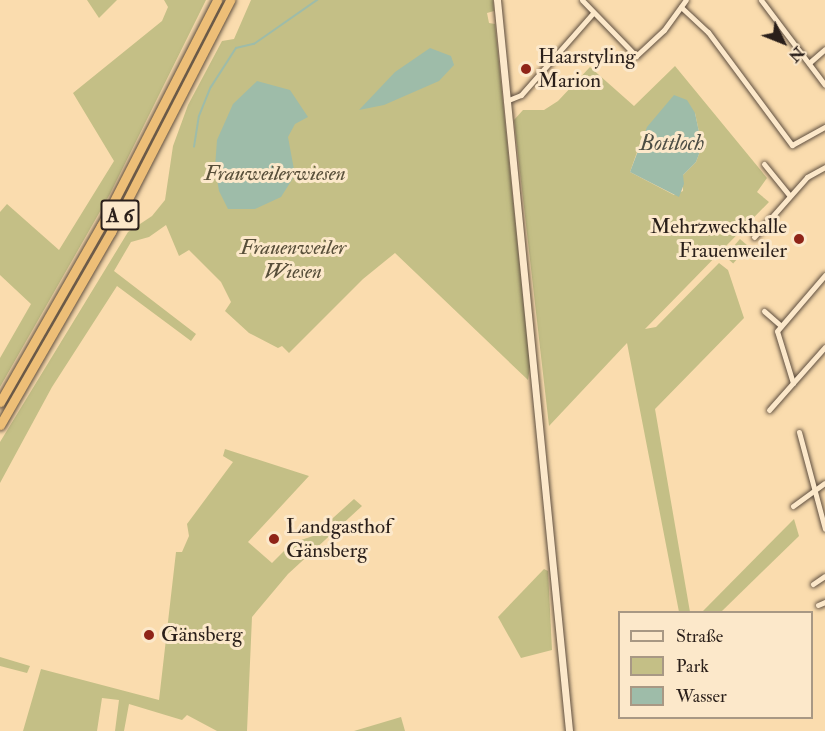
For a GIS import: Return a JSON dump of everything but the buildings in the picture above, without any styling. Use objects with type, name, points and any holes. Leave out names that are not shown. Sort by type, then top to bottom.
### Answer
[{"type":"highway","name":"A 6","points":[[0,402],[101,226],[217,0]]},
{"type":"highway","name":"A 6","points":[[0,425],[102,250],[230,0]]},
{"type":"main road","points":[[496,0],[569,731]]},
{"type":"street","points":[[582,0],[636,56],[664,30],[686,0]]},
{"type":"street","points":[[761,0],[825,85]]},
{"type":"street","points":[[681,7],[708,32],[792,145],[825,127]]},
{"type":"street","points":[[506,101],[521,95],[593,13]]},
{"type":"street","points":[[809,63],[825,49]]},
{"type":"street","points":[[764,164],[790,196]]},
{"type":"street","points":[[754,237],[807,177],[825,166]]},
{"type":"street","points":[[793,383],[777,331],[825,275]]},
{"type":"street","points":[[764,311],[780,326]]},
{"type":"street","points":[[769,410],[825,347]]},
{"type":"street","points":[[799,432],[825,529]]},
{"type":"street","points":[[793,506],[825,483]]},
{"type":"street","points":[[813,585],[825,576]]},
{"type":"street","points":[[818,605],[825,602]]},
{"type":"green space","points":[[87,0],[117,0],[99,18]]},
{"type":"green space","points":[[164,0],[206,0],[110,194],[0,387],[0,358],[31,304],[0,275],[0,212],[7,204],[59,250],[114,161],[73,93],[162,21],[168,7]]},
{"type":"green space","name":"Frauweilerwiesen","points":[[251,0],[493,0],[494,11],[487,13],[489,23],[495,24],[530,367],[528,380],[395,253],[363,279],[289,353],[282,346],[278,348],[249,333],[225,311],[231,302],[221,282],[189,250],[179,256],[166,225],[149,237],[131,242],[114,271],[196,334],[191,341],[117,286],[52,387],[0,483],[0,442],[128,232],[152,216],[165,200],[173,146],[188,105],[222,41],[234,39]]},
{"type":"green space","points":[[675,66],[767,178],[757,192],[769,202],[645,329],[656,327],[719,263],[728,270],[744,318],[655,409],[690,611],[679,611],[627,343],[549,426],[514,120],[523,110],[544,110],[558,101],[590,67],[634,106]],"holes":[[[695,113],[702,146],[696,162],[683,175],[683,191],[674,195],[630,172],[642,138]]]},
{"type":"green space","points":[[740,239],[748,246],[733,264],[725,256]]},
{"type":"green space","points":[[225,449],[309,476],[248,542],[272,563],[292,543],[313,536],[354,499],[362,506],[288,574],[252,617],[247,731],[217,731],[187,715],[182,720],[129,704],[124,731],[115,731],[119,700],[102,698],[97,731],[23,731],[41,669],[159,700],[176,552],[182,552],[189,536],[187,524],[233,462],[223,456]]},
{"type":"green space","points":[[794,519],[799,536],[722,611],[703,611]]},
{"type":"green space","points":[[544,569],[548,571],[552,650],[521,658],[498,617]]},
{"type":"green space","points":[[0,657],[30,666],[27,673],[0,666]]},
{"type":"green space","points":[[401,717],[405,731],[354,731]]},
{"type":"water","points":[[430,48],[451,56],[454,65],[439,81],[384,105],[359,110],[395,72]]},
{"type":"water","points":[[257,81],[290,90],[308,117],[295,124],[288,137],[295,175],[281,197],[255,209],[228,209],[219,191],[215,167],[217,140],[233,104]]},
{"type":"water","name":"Bottloch","points":[[674,95],[687,100],[695,113],[702,146],[696,162],[683,175],[684,184],[679,197],[630,172],[647,127]]},
{"type":"waterway","points":[[194,147],[199,116],[211,87],[236,48],[254,44],[317,0]]},
{"type":"place","name":"Haarstyling Marion","points":[[526,69]]},
{"type":"place","name":"Mehrzweckhalle Frauenweiler","points":[[799,239]]},
{"type":"place","name":"Landgasthof Gänsberg","points":[[274,539]]},
{"type":"place","name":"Gänsberg","points":[[149,635]]},
{"type":"park label","name":"Frauenweiler Wiesen","points":[[293,260]]}]
